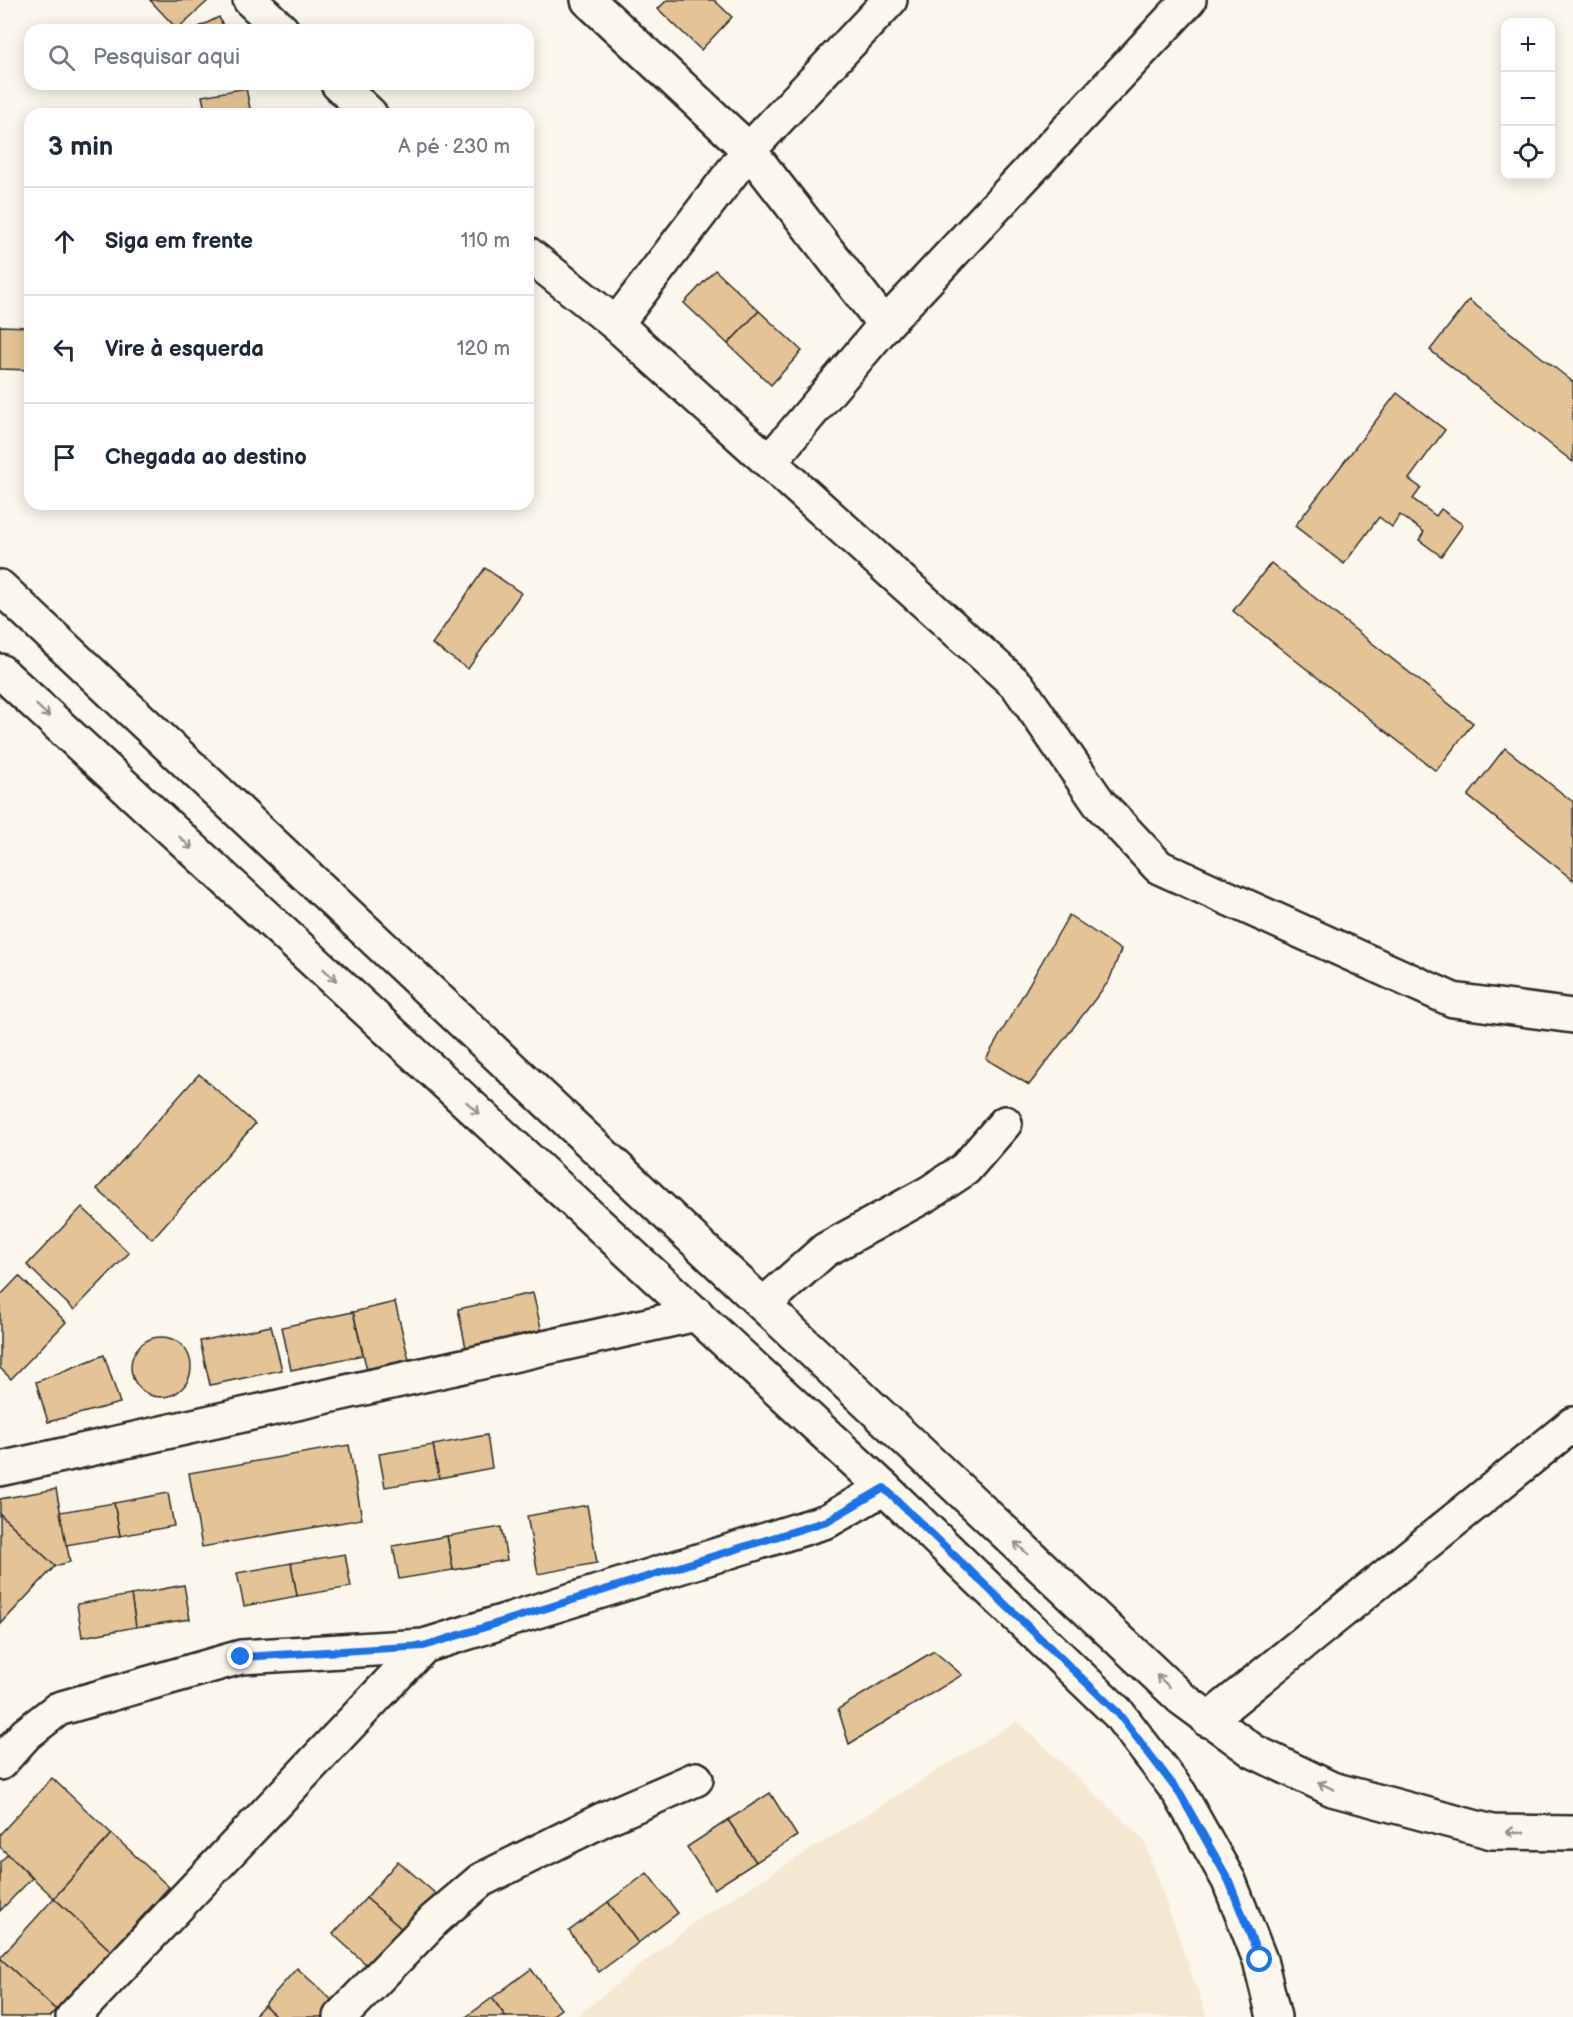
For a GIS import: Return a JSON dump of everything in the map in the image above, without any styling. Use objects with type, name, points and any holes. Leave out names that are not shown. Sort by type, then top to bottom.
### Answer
[{"type":"street","points":[[250,0],[276,24]]},
{"type":"street","points":[[588,0],[749,150],[885,325]]},
{"type":"street","points":[[616,324],[749,150],[890,0]]},
{"type":"street","points":[[770,461],[885,325],[1189,0]]},
{"type":"street","points":[[345,90],[364,108]]},
{"type":"street","points":[[534,259],[616,324],[1018,686],[1099,803],[1159,867],[1454,1000],[1573,1016]]},
{"type":"street","points":[[0,587],[1172,1690],[1208,1720],[1252,1751],[1332,1789],[1492,1832],[1573,1833]]},
{"type":"street","points":[[0,671],[884,1488],[1118,1713],[1180,1794],[1229,1881],[1260,1960],[1274,2017]]},
{"type":"street","points":[[763,1305],[825,1250],[929,1193],[965,1169],[1005,1123]]},
{"type":"street","points":[[0,1469],[697,1314]]},
{"type":"street","points":[[1208,1720],[1573,1424]]},
{"type":"street","points":[[0,1763],[26,1734],[58,1709],[241,1657],[424,1646],[827,1521],[884,1488]]},
{"type":"street","points":[[73,2017],[424,1646]]},
{"type":"street","points":[[339,2017],[435,1919],[481,1880],[606,1818],[696,1779]]},
{"type":"shaded area","points":[[1017,1721],[1144,1840],[1207,2017],[576,2017],[696,1921]]},
{"type":"building","points":[[150,0],[209,0],[183,24],[172,24]]},
{"type":"building","points":[[667,0],[714,0],[732,17],[701,50],[658,9]]},
{"type":"building","points":[[219,17],[222,24],[205,24]]},
{"type":"building","points":[[246,90],[250,108],[205,108],[202,96]]},
{"type":"building","points":[[715,270],[759,311],[728,344],[684,303]]},
{"type":"building","points":[[1469,300],[1573,382],[1573,462],[1430,350]]},
{"type":"building","points":[[759,311],[802,351],[771,385],[728,344]]},
{"type":"building","points":[[0,326],[24,327],[24,370],[0,369]]},
{"type":"building","points":[[1397,393],[1445,430],[1409,479],[1421,488],[1413,499],[1436,516],[1441,509],[1463,525],[1441,556],[1419,540],[1424,532],[1400,515],[1392,527],[1379,517],[1344,564],[1295,526]]},
{"type":"building","points":[[1271,563],[1473,723],[1436,771],[1233,611]]},
{"type":"building","points":[[485,568],[521,593],[468,669],[432,644]]},
{"type":"building","points":[[1505,748],[1573,802],[1573,880],[1468,796]]},
{"type":"building","points":[[1069,915],[1121,950],[1109,981],[1029,1085],[986,1059]]},
{"type":"building","points":[[199,1074],[255,1124],[152,1239],[97,1189]]},
{"type":"building","points":[[82,1207],[129,1253],[74,1310],[27,1265]]},
{"type":"building","points":[[19,1276],[66,1322],[11,1379],[0,1368],[0,1296]]},
{"type":"building","points":[[533,1293],[543,1337],[467,1353],[458,1309]]},
{"type":"building","points":[[395,1302],[409,1360],[367,1370],[353,1312]]},
{"type":"building","points":[[353,1312],[363,1355],[291,1370],[282,1327]]},
{"type":"building","points":[[271,1326],[282,1370],[210,1385],[200,1341]]},
{"type":"building","points":[[155,1337],[167,1337],[178,1342],[186,1350],[191,1367],[189,1379],[178,1392],[167,1397],[155,1397],[144,1392],[136,1384],[131,1373],[131,1361],[136,1350],[144,1342]]},
{"type":"building","points":[[104,1355],[120,1403],[48,1422],[36,1382]]},
{"type":"building","points":[[487,1435],[492,1468],[439,1478],[433,1445]]},
{"type":"building","points":[[349,1445],[362,1519],[202,1547],[189,1473]]},
{"type":"building","points":[[433,1445],[439,1478],[385,1487],[379,1454]]},
{"type":"building","points":[[56,1489],[70,1562],[55,1566],[0,1514],[0,1499]]},
{"type":"building","points":[[168,1493],[174,1526],[120,1536],[114,1503]]},
{"type":"building","points":[[114,1503],[120,1536],[66,1545],[60,1512]]},
{"type":"building","points":[[587,1505],[597,1563],[538,1574],[527,1516]]},
{"type":"building","points":[[0,1514],[55,1566],[0,1625]]},
{"type":"building","points":[[501,1527],[507,1560],[453,1570],[447,1536]]},
{"type":"building","points":[[447,1536],[453,1570],[399,1579],[393,1546]]},
{"type":"building","points":[[345,1554],[351,1587],[297,1596],[291,1563]]},
{"type":"building","points":[[291,1563],[297,1596],[244,1606],[237,1573]]},
{"type":"building","points":[[184,1585],[190,1619],[136,1627],[131,1595]]},
{"type":"building","points":[[131,1595],[136,1627],[82,1637],[77,1604]]},
{"type":"building","points":[[934,1651],[962,1675],[849,1744],[838,1709]]},
{"type":"building","points":[[52,1778],[112,1834],[54,1898],[0,1847],[0,1834]]},
{"type":"building","points":[[770,1793],[797,1836],[756,1862],[728,1820]]},
{"type":"building","points":[[728,1820],[756,1862],[714,1889],[687,1847]]},
{"type":"building","points":[[112,1834],[169,1887],[111,1951],[54,1898]]},
{"type":"building","points":[[8,1854],[32,1878],[0,1911],[0,1862]]},
{"type":"building","points":[[398,1861],[436,1894],[404,1931],[366,1898]]},
{"type":"building","points":[[647,1873],[678,1913],[638,1943],[608,1902]]},
{"type":"building","points":[[54,1898],[111,1951],[56,2010],[0,1958]]},
{"type":"building","points":[[366,1898],[404,1931],[370,1968],[333,1934]]},
{"type":"building","points":[[608,1902],[638,1943],[599,1972],[569,1931]]},
{"type":"building","points":[[0,1958],[56,2010],[50,2017],[0,2017]]},
{"type":"building","points":[[297,1968],[334,2002],[321,2017],[277,2017],[264,2005]]},
{"type":"building","points":[[531,1969],[561,2009],[550,2017],[506,2017],[492,1998]]},
{"type":"building","points":[[492,1998],[506,2017],[466,2017]]},
{"type":"building","points":[[264,2005],[277,2017],[253,2017]]},
{"type":"route","points":[[241,1657],[424,1646],[791,1530],[827,1521],[884,1488],[1118,1713],[1180,1794],[1229,1881],[1260,1960]]}]
